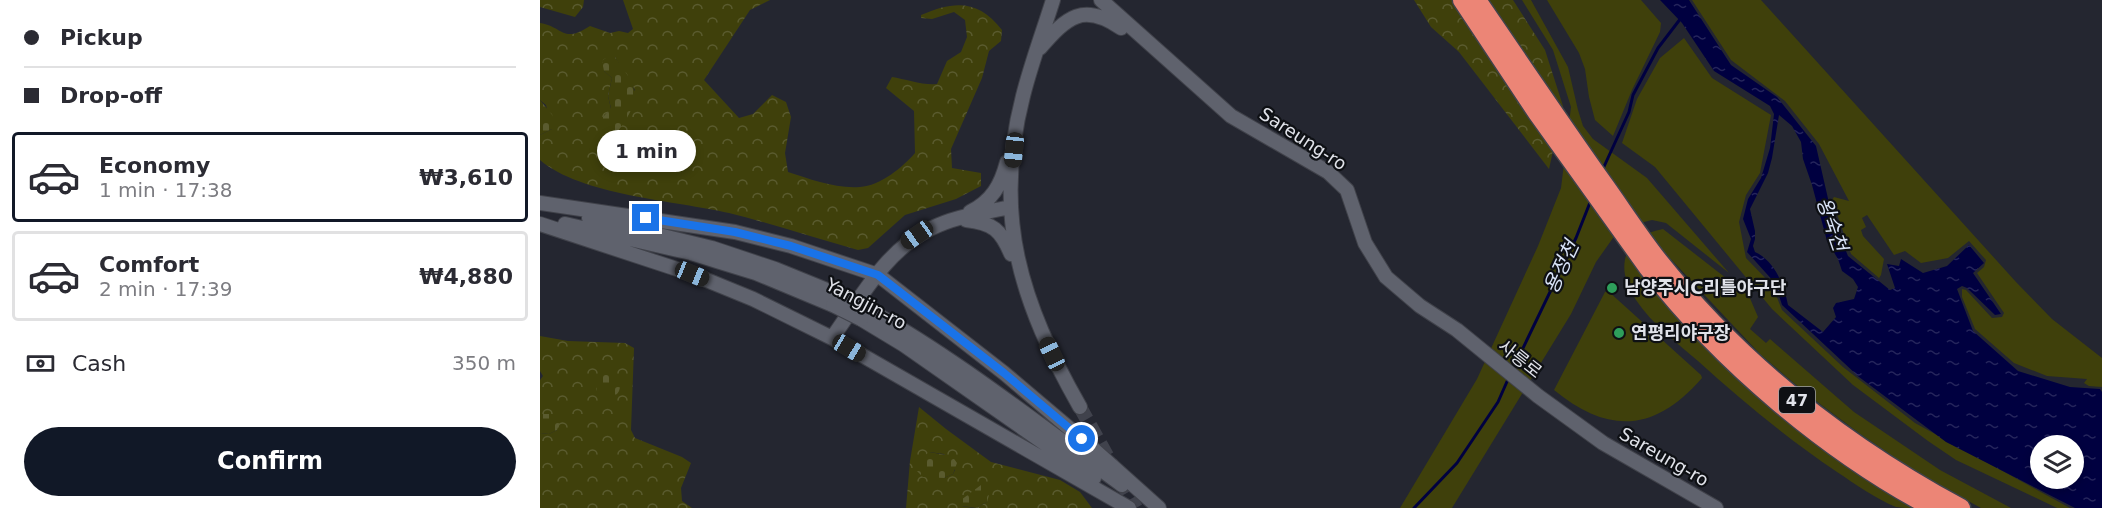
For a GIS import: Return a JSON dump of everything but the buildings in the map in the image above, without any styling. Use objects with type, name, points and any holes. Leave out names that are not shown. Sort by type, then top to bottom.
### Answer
[{"type":"highway","name":"47","points":[[1462,0],[1653,264],[1665,289],[1721,351],[1804,423],[1858,463],[1933,508]]},
{"type":"highway","name":"47","points":[[1477,0],[1543,109]]},
{"type":"highway","name":"47","points":[[1653,264],[1752,360],[1812,412],[1879,460],[1961,508]]},
{"type":"main road","points":[[1036,52],[1044,0]]},
{"type":"main road","points":[[832,338],[896,252],[931,228],[977,208],[998,188],[1053,0]]},
{"type":"main road","name":"Sareung-ro","points":[[1101,0],[1231,116],[1328,172],[1347,190],[1365,243],[1386,277],[1420,306],[1457,330],[1482,352]]},
{"type":"main road","points":[[1036,52],[1065,21],[1085,14],[1103,16],[1154,49]]},
{"type":"main road","points":[[1017,125],[1010,207],[1022,279]]},
{"type":"main road","points":[[540,205],[735,232],[791,246],[878,275],[1004,373],[1159,508]]},
{"type":"main road","name":"Yangjin-ro","points":[[540,205],[712,248],[775,269],[864,314],[905,330],[1154,508]]},
{"type":"main road","points":[[955,219],[1010,207]]},
{"type":"main road","name":"Yangjin-ro","points":[[540,218],[691,253],[836,300]]},
{"type":"main road","points":[[955,219],[985,223],[1003,237],[1022,279],[1042,335],[1080,407]]},
{"type":"main road","points":[[540,224],[692,274],[753,298],[832,338],[1129,508]]},
{"type":"main road","name":"Yangjin-ro","points":[[864,314],[904,345],[1136,508]]},
{"type":"main road","name":"사릉로","points":[[1482,352],[1536,394]]},
{"type":"main road","name":"Sareung-ro","points":[[1536,394],[1603,443],[1716,508]]},
{"type":"green space","points":[[540,0],[584,0],[583,7],[575,17],[540,7]]},
{"type":"green space","points":[[623,0],[770,0],[750,10],[704,80],[739,118],[753,114],[772,95],[786,102],[791,117],[785,153],[788,172],[832,185],[860,187],[868,186],[890,175],[915,153],[914,111],[886,88],[892,77],[937,84],[947,61],[961,52],[967,37],[965,20],[954,12],[932,19],[921,18],[921,15],[956,5],[975,8],[993,20],[1002,30],[1001,41],[989,51],[982,78],[951,149],[952,168],[981,173],[981,186],[956,199],[905,215],[868,248],[858,250],[729,213],[604,189],[557,172],[540,160],[540,135],[552,129],[546,105],[540,100],[540,23],[568,34],[574,34],[590,26],[610,33],[619,31],[628,33],[633,29]],"holes":[[[615,57],[635,90],[603,117],[611,109],[608,96],[612,78],[604,71]]]},
{"type":"green space","points":[[1414,0],[1513,0],[1545,50],[1563,106],[1549,169],[1459,52],[1431,27]]},
{"type":"green space","points":[[1522,0],[1531,0],[1568,67],[1583,126],[1593,139],[1647,178],[1729,273],[1666,223],[1652,220],[1620,228],[1596,262],[1571,314],[1452,508],[1400,508],[1477,379],[1538,246],[1561,188],[1571,107],[1553,50]]},
{"type":"green space","points":[[1547,0],[1641,0],[1661,23],[1660,32],[1613,136],[1595,120],[1585,69],[1579,53]]},
{"type":"green space","points":[[1692,0],[1761,0],[2016,282],[2052,319],[2102,358],[2102,387],[2089,386],[2084,383],[2087,379],[2047,376],[2014,363],[1975,329],[1962,297],[1962,289],[1966,290],[1992,318],[2002,317],[2004,313],[1977,273],[1984,267],[1986,260],[1969,241],[1948,258],[1921,263],[1905,251],[1894,255],[1867,215],[1862,218],[1866,227],[1861,230],[1863,236],[1884,259],[1879,278],[1851,254],[1832,200],[1834,197],[1849,201],[1819,144],[1785,101],[1731,60]]},
{"type":"green space","points":[[1684,38],[1712,78],[1771,115],[1760,173],[1746,195],[1739,222],[1746,258],[1772,285],[1782,310],[1843,367],[1915,423],[2030,486],[2030,489],[2035,489],[2070,508],[2057,508],[1956,460],[1853,385],[1772,309],[1655,167],[1622,143],[1637,99],[1660,58]]},
{"type":"green space","points":[[608,56],[615,57],[626,73],[635,96],[629,114],[614,136],[604,134],[600,126],[603,117],[611,108],[608,96],[612,78],[604,71],[602,61]]},
{"type":"green space","points":[[540,100],[553,116],[552,129],[540,135]]},
{"type":"green space","points":[[1663,229],[1749,296],[1758,317],[1750,329],[1766,343],[1770,339],[1854,412],[1940,470],[2011,508],[1981,508],[1919,474],[1859,433],[1808,395],[1760,354],[1666,254],[1641,276],[1708,349],[1772,408],[1822,449],[1914,508],[1896,507],[1873,496],[1801,446],[1731,391],[1657,325],[1642,309],[1629,288],[1624,265],[1631,246],[1649,233]]},
{"type":"green space","name":"연평리야구장","points":[[1608,291],[1702,378],[1667,409],[1649,417],[1631,421],[1613,420],[1594,415],[1574,405],[1554,390],[1605,292]]},
{"type":"green space","points":[[540,336],[568,341],[625,343],[634,348],[631,430],[635,438],[682,457],[691,463],[681,488],[682,501],[692,508],[540,508],[540,433],[549,434],[557,430],[540,414],[540,380],[543,376],[540,371]]},
{"type":"green space","points":[[608,374],[613,375],[619,381],[619,391],[613,397],[608,398],[603,397],[597,391],[596,386],[597,381],[603,375]]},
{"type":"green space","points":[[919,407],[991,462],[1060,480],[1080,492],[1092,508],[976,508],[987,502],[962,506],[973,508],[906,508],[910,461]],"holes":[[[929,452],[944,454],[955,470],[953,474],[944,478]]]},
{"type":"green space","points":[[540,414],[551,414],[557,417],[559,424],[557,430],[549,434],[540,433]]},
{"type":"green space","points":[[929,452],[952,456],[957,463],[953,474],[944,478],[923,477],[917,471],[921,459]]},
{"type":"green space","points":[[981,485],[991,488],[987,502],[976,508],[962,506],[961,500]]},
{"type":"water","name":"왕숙천","points":[[1660,0],[1689,0],[1731,65],[1777,97],[1816,146],[1832,216],[1848,256],[1890,290],[1895,288],[1887,264],[1899,266],[1901,259],[1923,273],[1947,266],[1969,245],[1984,263],[1973,273],[2001,314],[1995,315],[1967,288],[1962,286],[1957,289],[1973,331],[2018,371],[2070,387],[2100,389],[2102,392],[2102,508],[2075,508],[2038,489],[2084,489],[2084,435],[2030,435],[2030,485],[1946,442],[1859,377],[1782,305],[1775,283],[1747,252],[1751,239],[1743,219],[1748,199],[1761,178],[1770,148],[1774,114],[1770,106],[1714,71],[1682,23]],"holes":[[[1779,115],[1792,126],[1801,142],[1803,159],[1827,241],[1842,271],[1853,279],[1858,287],[1854,299],[1836,303],[1833,308],[1836,317],[1823,332],[1788,305],[1778,274],[1768,261],[1755,252],[1753,246],[1755,231],[1750,209],[1768,173]]]},
{"type":"waterway","name":"용정천","points":[[1602,171],[1629,112],[1633,95],[1658,48],[1681,18]]},
{"type":"waterway","name":"용정천","points":[[1512,371],[1576,238],[1591,200]]},
{"type":"waterway","name":"용정천","points":[[1414,508],[1457,463],[1498,402],[1509,377]]},
{"type":"tunnel","points":[[1080,407],[1136,508]]},
{"type":"place","name":"남양주시C리틀야구단","points":[[1612,288]]},
{"type":"place","name":"연평리야구장","points":[[1619,333]]},
{"type":"route","points":[[646,218],[735,232],[791,246],[878,275],[1004,373],[1082,439]]}]
